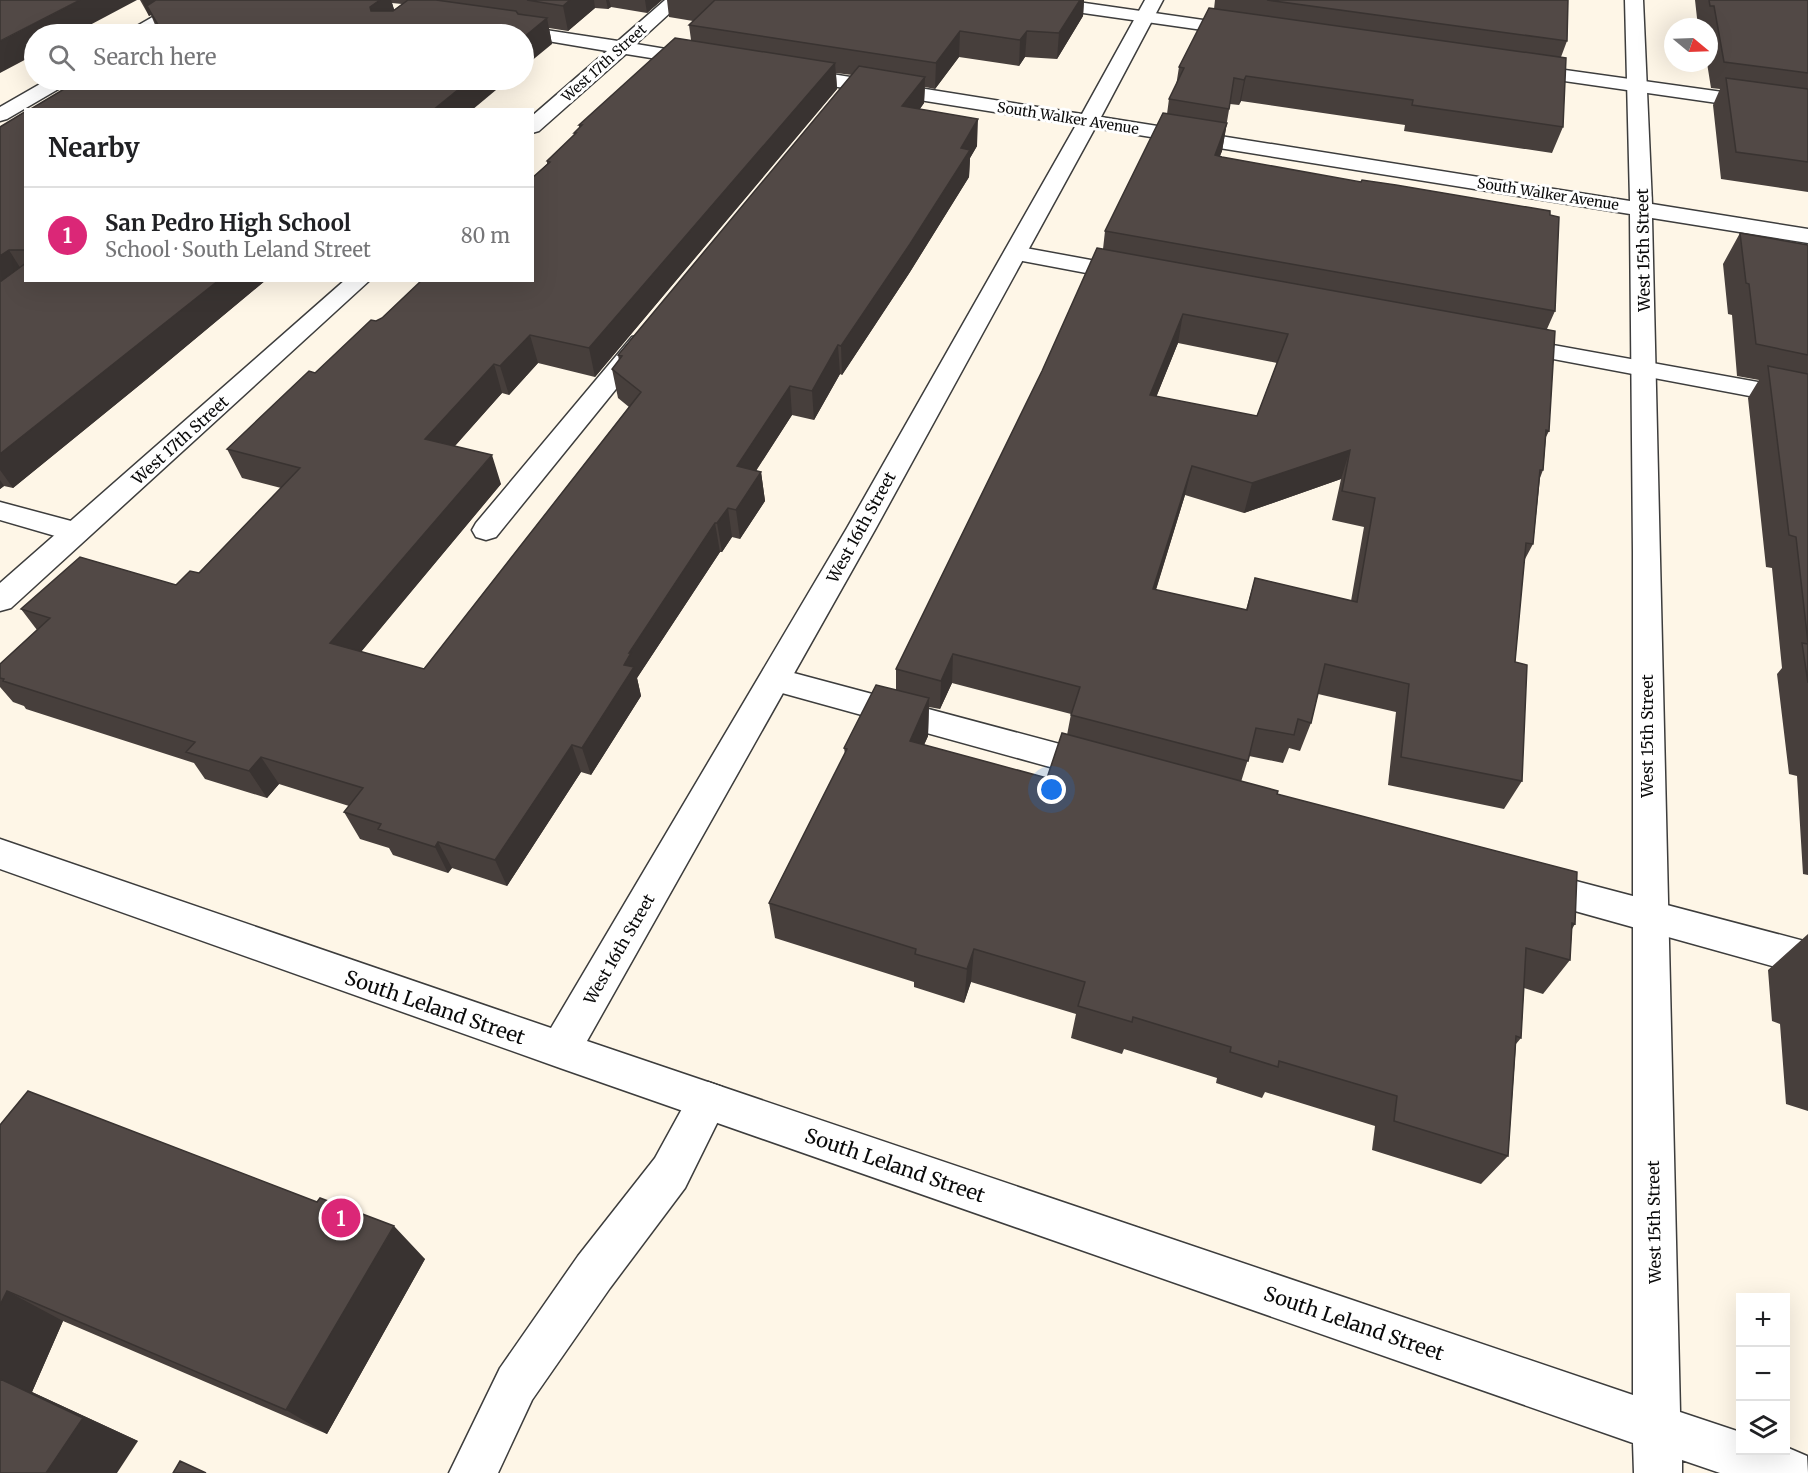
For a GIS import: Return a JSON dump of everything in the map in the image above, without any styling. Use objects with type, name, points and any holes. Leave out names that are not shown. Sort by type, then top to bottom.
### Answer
[{"type":"street","points":[[153,24],[195,0]]},
{"type":"street","name":"West 17th Street","points":[[534,125],[675,0]]},
{"type":"street","points":[[1027,0],[1149,8],[1262,33]]},
{"type":"street","name":"West 15th Street","points":[[1634,0],[1643,208],[1649,916],[1658,1473]]},
{"type":"street","name":"West 16th Street","points":[[560,1050],[775,680],[1089,121],[1149,8]]},
{"type":"street","points":[[534,34],[714,62]]},
{"type":"street","points":[[1508,68],[1808,110]]},
{"type":"street","name":"South Walker Avenue","points":[[772,71],[846,93],[1089,121],[1808,236]]},
{"type":"street","points":[[0,115],[43,90]]},
{"type":"street","points":[[1015,253],[1155,279]]},
{"type":"street","name":"West 17th Street","points":[[0,600],[357,282]]},
{"type":"street","points":[[486,530],[659,321]]},
{"type":"street","points":[[1481,339],[1808,399]]},
{"type":"street","points":[[0,511],[76,532]]},
{"type":"street","points":[[775,680],[1131,777]]},
{"type":"street","name":"South Leland Street","points":[[0,854],[560,1050],[1790,1473]]},
{"type":"street","points":[[1500,876],[1808,959]]},
{"type":"street","points":[[473,1473],[516,1384],[594,1272],[670,1173],[708,1101]]},
{"type":"building","points":[[0,0],[80,0],[33,24],[24,24],[24,29],[0,41]]},
{"type":"building","points":[[156,0],[380,0],[370,7],[371,11],[393,11],[408,0],[436,0],[516,11],[518,14],[547,18],[534,29],[534,24],[158,24],[147,6]]},
{"type":"building","points":[[527,0],[570,0],[563,6]]},
{"type":"building","points":[[715,0],[1080,0],[1059,33],[1027,31],[1020,40],[960,31],[936,63],[689,25]]},
{"type":"building","points":[[1267,0],[1568,0],[1567,41]]},
{"type":"building","points":[[1709,0],[1808,0],[1808,73],[1724,62],[1718,18],[1714,6],[1710,6]]},
{"type":"building","points":[[1209,8],[1566,58],[1563,127],[1412,105],[1413,100],[1246,76],[1244,80],[1234,78],[1229,109],[1169,99],[1184,68],[1179,67]]},
{"type":"building","points":[[675,38],[835,63],[589,348],[530,335],[500,366],[494,364],[425,439],[492,455],[330,643],[424,669],[641,392],[612,369],[622,356],[618,355],[859,66],[925,77],[902,106],[978,119],[961,148],[970,150],[841,346],[838,345],[812,391],[790,386],[737,466],[761,472],[736,510],[728,508],[715,523],[629,653],[631,653],[624,665],[634,667],[582,748],[572,745],[495,860],[438,842],[435,847],[378,829],[381,824],[344,812],[363,788],[261,757],[249,771],[186,752],[195,742],[3,681],[4,679],[0,678],[0,664],[50,618],[21,609],[80,557],[176,585],[190,571],[199,573],[300,468],[227,449],[309,371],[315,373],[371,320],[376,321],[382,318],[420,282],[534,282],[534,176],[576,133],[574,133],[582,125],[579,125]]},
{"type":"building","points":[[1726,78],[1808,89],[1808,162],[1736,152]]},
{"type":"building","points":[[62,90],[458,90],[435,108],[32,108]]},
{"type":"building","points":[[24,112],[24,250],[9,250],[0,256],[0,127]]},
{"type":"building","points":[[1163,113],[1227,123],[1215,155],[1222,157],[1361,182],[1362,180],[1396,185],[1550,211],[1550,215],[1559,217],[1555,311],[1105,231]]},
{"type":"building","points":[[1740,233],[1808,245],[1808,355],[1756,344]]},
{"type":"building","points":[[1097,248],[1555,331],[1549,431],[1546,430],[1543,470],[1540,470],[1533,544],[1526,543],[1515,662],[1527,665],[1522,781],[1401,757],[1409,684],[1325,664],[1311,723],[1298,719],[1294,735],[1256,728],[1248,761],[1071,715],[1080,687],[953,654],[941,681],[896,669],[1042,371]],"holes":[[[1183,314],[1288,334],[1257,416],[1150,395]],[[1350,450],[1342,491],[1375,498],[1357,602],[1255,578],[1247,610],[1153,589],[1192,466],[1252,483]]]},
{"type":"building","points":[[24,264],[24,282],[216,282],[0,454],[0,282]]},
{"type":"building","points":[[1768,366],[1808,374],[1808,643],[1796,537],[1789,535]]},
{"type":"building","points":[[1802,643],[1808,644],[1808,683]]},
{"type":"building","points":[[876,685],[929,698],[910,741],[1047,778],[1062,733],[1278,791],[1277,794],[1577,872],[1575,924],[1572,923],[1570,960],[1526,948],[1521,1038],[1516,1036],[1508,1156],[1394,1121],[1397,1096],[1279,1061],[1278,1067],[1230,1052],[1231,1047],[1133,1017],[1132,1022],[1078,1006],[1085,982],[974,949],[967,969],[915,954],[916,949],[769,903],[847,749],[844,748]]},
{"type":"building","points":[[28,1091],[317,1202],[320,1198],[394,1226],[286,1410],[7,1291],[0,1305],[0,1125]]},
{"type":"building","points":[[0,1379],[83,1418],[46,1473],[0,1473]]},
{"type":"building","points":[[180,1461],[206,1473],[173,1473]]},
{"type":"place","name":"San Pedro High School","points":[[341,1218]]}]
